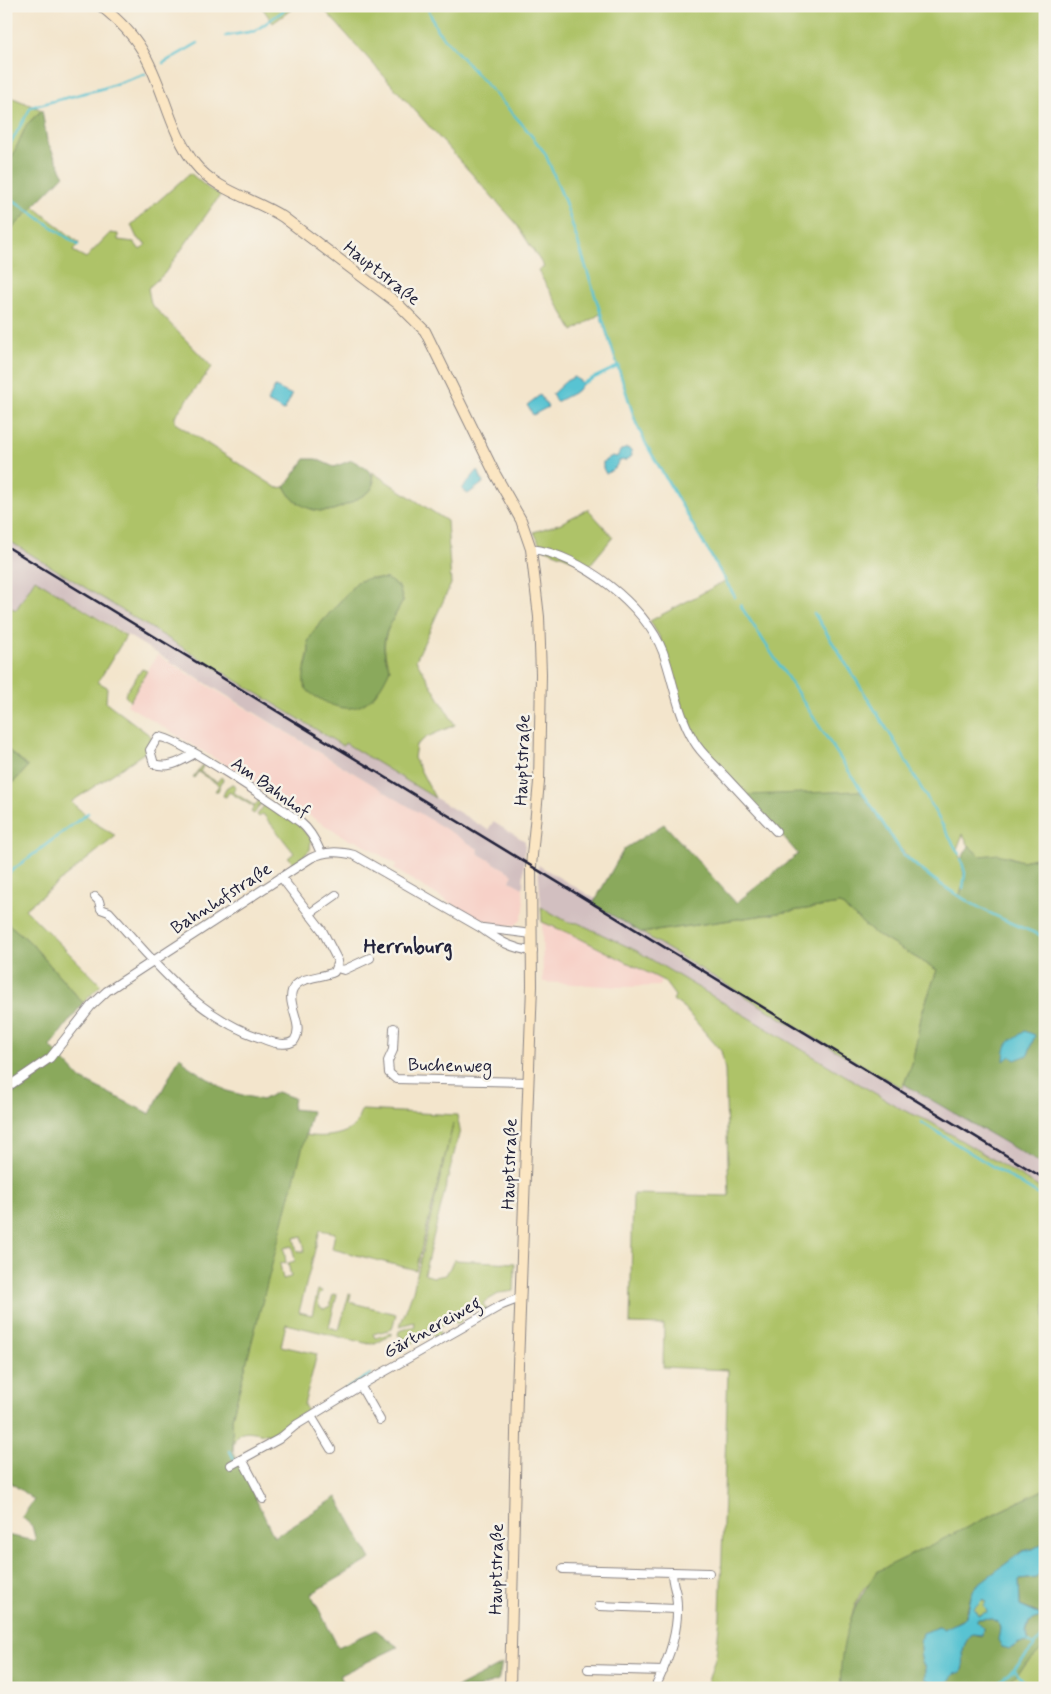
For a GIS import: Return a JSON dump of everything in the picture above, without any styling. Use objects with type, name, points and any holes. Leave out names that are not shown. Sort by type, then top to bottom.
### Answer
[{"type":"main road","name":"Hauptstraße","points":[[101,6],[134,38],[157,82],[183,148],[196,166],[223,186],[269,208],[283,217],[397,302],[425,331],[495,474],[520,520],[531,549],[539,617],[541,674],[539,782],[531,866],[533,951],[520,1298],[510,1688]]},
{"type":"street","points":[[531,549],[543,550],[582,568],[612,587],[643,618],[658,640],[664,653],[676,701],[695,743],[776,831]]},
{"type":"street","name":"Am Bahnhof","points":[[194,754],[176,764],[161,766],[154,764],[150,750],[158,738],[164,737],[194,754],[272,801],[300,822],[311,834],[321,853]]},
{"type":"street","points":[[321,853],[333,851],[354,855],[511,947],[533,951]]},
{"type":"street","name":"Bahnhofstraße","points":[[6,1088],[50,1058],[101,996],[281,877],[321,853]]},
{"type":"street","points":[[96,897],[101,909],[109,912],[184,993],[209,1014],[252,1035],[287,1044],[294,1041],[298,1029],[292,997],[294,987],[299,982],[329,974],[337,968],[338,961],[332,947],[281,877]]},
{"type":"street","points":[[309,914],[336,895]]},
{"type":"street","points":[[481,928],[532,934]]},
{"type":"street","points":[[337,968],[344,970],[370,958]]},
{"type":"street","name":"Buchenweg","points":[[394,1028],[393,1050],[388,1068],[389,1073],[396,1079],[528,1082]]},
{"type":"street","name":"Gärtnereiweg","points":[[231,1465],[279,1439],[360,1385],[502,1305],[520,1298]]},
{"type":"street","points":[[360,1385],[380,1420]]},
{"type":"street","points":[[311,1416],[331,1449]]},
{"type":"street","points":[[242,1459],[264,1498]]},
{"type":"street","points":[[562,1569],[709,1573]]},
{"type":"street","points":[[655,1688],[674,1640],[676,1609],[672,1572]]},
{"type":"street","points":[[599,1606],[676,1609]]},
{"type":"street","points":[[588,1669],[663,1671]]},
{"type":"shaded area","points":[[6,539],[342,746],[345,743],[488,830],[493,822],[525,841],[523,888],[510,881],[513,874],[479,854],[478,849],[35,579],[16,611],[6,605]]},
{"type":"shaded area","points":[[157,655],[455,834],[478,849],[479,854],[513,874],[510,881],[523,888],[524,909],[521,920],[514,926],[501,926],[472,916],[394,869],[397,865],[356,840],[351,841],[127,705]]},
{"type":"shaded area","points":[[538,865],[1045,1166],[1045,1191],[929,1121],[903,1110],[637,951],[578,923],[568,922],[541,907]]},
{"type":"shaded area","points":[[542,922],[571,934],[660,979],[660,986],[621,987],[543,982]]},
{"type":"green space","points":[[261,6],[296,6],[273,23]]},
{"type":"green space","points":[[321,6],[1045,6],[1045,856],[1022,861],[1007,856],[980,857],[969,846],[963,834],[957,849],[964,873],[959,897],[919,869],[893,840],[746,795],[697,742],[686,719],[660,638],[650,621],[725,581],[646,444],[636,423],[600,314],[573,331],[538,271],[544,267],[515,222]]},
{"type":"green space","points":[[6,95],[42,110],[27,124],[6,170]]},
{"type":"green space","points":[[42,110],[47,141],[64,175],[6,235],[6,170],[27,124]]},
{"type":"green space","points":[[190,173],[209,189],[221,194],[164,274],[148,288],[151,304],[212,367],[175,416],[175,423],[277,488],[285,487],[292,497],[309,508],[328,511],[356,500],[371,490],[374,481],[372,472],[447,521],[451,584],[416,660],[455,725],[427,737],[416,745],[414,758],[435,798],[345,743],[343,746],[6,539],[6,235],[33,206],[79,243],[73,251],[86,258],[110,233],[118,234],[118,240],[134,242],[140,250],[146,244],[137,238],[131,225]],"holes":[[[369,578],[386,579],[399,587],[403,601],[386,634],[386,659],[390,669],[305,668],[313,632],[357,582]]]},
{"type":"green space","points":[[305,459],[316,459],[334,467],[352,460],[369,471],[373,479],[371,490],[350,503],[333,510],[315,510],[302,505],[292,497],[285,487]]},
{"type":"green space","points":[[588,509],[613,537],[589,566],[541,547],[534,532],[561,523]]},
{"type":"green space","points":[[369,578],[387,579],[399,587],[403,601],[389,626],[384,642],[386,659],[390,669],[378,691],[370,699],[354,708],[344,708],[320,699],[306,688],[304,673],[309,652],[308,642],[313,632],[357,582]]},
{"type":"green space","points":[[35,579],[126,636],[98,682],[107,687],[106,702],[152,737],[144,753],[71,802],[95,823],[116,836],[25,909],[101,985],[83,1003],[29,941],[6,922],[6,790],[28,767],[6,748],[6,605],[16,610]]},
{"type":"green space","points":[[142,669],[147,671],[130,701],[125,696],[126,692]]},
{"type":"green space","points":[[6,748],[28,767],[6,790]]},
{"type":"green space","points":[[202,765],[200,772],[217,782],[221,777],[223,779],[218,791],[215,791],[219,785],[198,772],[193,777]]},
{"type":"green space","points":[[232,784],[236,786],[233,792],[255,806],[259,800],[262,802],[254,814],[251,812],[254,807],[229,792],[226,797],[223,796],[226,788]]},
{"type":"green space","points":[[860,791],[903,854],[919,869],[959,897],[965,880],[961,859],[969,846],[980,856],[998,854],[1022,861],[1045,856],[1045,1166],[904,1084],[912,1064],[922,1013],[937,970],[874,933],[840,904],[642,933],[593,904],[624,849],[664,824],[736,903],[798,854],[746,795]]},
{"type":"green space","points":[[265,804],[299,825],[311,839],[310,850],[297,862],[293,863],[288,858],[294,853],[263,814],[259,817],[257,815]]},
{"type":"green space","points":[[840,904],[874,933],[937,970],[922,1013],[912,1064],[902,1088],[807,1034],[642,933]]},
{"type":"green space","points":[[541,907],[568,922],[578,923],[637,951],[903,1110],[929,1121],[1045,1191],[1045,1489],[946,1538],[866,1585],[854,1609],[846,1636],[841,1688],[706,1688],[716,1655],[720,1616],[728,1370],[663,1367],[664,1325],[630,1324],[633,1194],[729,1196],[725,1070],[721,1051],[684,1008],[673,1000],[675,996],[664,981],[571,934],[542,922]]},
{"type":"green space","points":[[6,922],[29,941],[83,1003],[50,1046],[81,1079],[150,1114],[180,1056],[188,1066],[227,1091],[262,1100],[277,1092],[294,1098],[292,1109],[312,1111],[232,1418],[233,1451],[274,1537],[337,1497],[371,1559],[311,1594],[338,1647],[376,1630],[398,1647],[340,1675],[346,1688],[6,1688],[6,1535],[36,1541],[32,1526],[22,1517],[34,1500],[6,1479]]},
{"type":"green space","points":[[362,1110],[457,1115],[460,1130],[424,1274],[433,1277],[446,1275],[454,1260],[515,1263],[514,1291],[500,1293],[483,1303],[488,1311],[483,1314],[478,1306],[459,1316],[462,1321],[457,1324],[454,1320],[438,1328],[441,1334],[435,1338],[431,1332],[413,1343],[398,1335],[399,1331],[415,1326],[414,1322],[400,1326],[413,1291],[453,1124],[416,1270],[332,1249],[335,1233],[320,1230],[299,1312],[312,1315],[318,1290],[322,1291],[318,1298],[319,1306],[324,1309],[330,1306],[333,1294],[337,1295],[329,1327],[339,1330],[349,1294],[351,1294],[349,1302],[396,1314],[392,1329],[373,1334],[375,1338],[391,1333],[391,1335],[375,1344],[365,1343],[286,1324],[281,1346],[317,1354],[304,1405],[307,1410],[273,1435],[241,1432],[234,1442],[233,1451],[232,1418],[305,1135],[332,1136],[346,1132],[356,1124]],"holes":[[[302,1236],[305,1251],[297,1252],[294,1238]],[[292,1246],[295,1261],[288,1263],[291,1277],[283,1279],[280,1264],[286,1263],[284,1248]]]},
{"type":"green space","points":[[1045,1489],[1045,1542],[1033,1549],[1022,1551],[972,1592],[965,1618],[945,1629],[938,1627],[924,1665],[927,1680],[932,1683],[928,1687],[841,1688],[842,1657],[849,1626],[861,1597],[878,1571]]},
{"type":"green space","points":[[1045,1566],[1045,1646],[1002,1688],[944,1688],[954,1674],[961,1672],[963,1667],[963,1650],[967,1640],[972,1634],[981,1636],[983,1630],[977,1619],[991,1618],[998,1622],[1002,1647],[1012,1648],[1019,1643],[1029,1640],[1026,1632],[1030,1620],[1038,1618],[1038,1613],[1020,1606],[1019,1580],[1036,1578]]},
{"type":"green space","points":[[981,1600],[985,1600],[987,1612],[978,1615],[974,1608]]},
{"type":"green space","points":[[1045,1646],[1045,1688],[1002,1688]]},
{"type":"green space","points":[[502,1664],[498,1681],[478,1688],[456,1688]]},
{"type":"water","points":[[574,377],[583,383],[577,391],[556,402],[552,394],[566,381]]},
{"type":"water","points":[[275,387],[292,395],[284,411],[267,402]]},
{"type":"water","points":[[540,395],[548,407],[533,415],[527,405]]},
{"type":"water","points":[[627,448],[631,450],[632,456],[626,460],[619,461],[615,468],[606,474],[603,462],[612,456],[617,457],[620,451]]},
{"type":"water","points":[[478,470],[483,483],[468,494],[462,489]]},
{"type":"water","points":[[1025,1031],[1035,1035],[1028,1055],[1015,1060],[1010,1056],[1004,1061],[1009,1042]]},
{"type":"water","points":[[1045,1542],[1045,1566],[1036,1578],[1019,1580],[1020,1606],[1040,1615],[1040,1617],[1029,1622],[1026,1632],[1029,1642],[1019,1643],[1010,1649],[1002,1647],[998,1640],[1000,1628],[998,1622],[991,1618],[977,1619],[977,1622],[983,1628],[982,1635],[972,1634],[967,1640],[963,1650],[963,1667],[961,1672],[954,1674],[944,1688],[926,1688],[932,1682],[925,1679],[925,1667],[920,1651],[922,1633],[938,1627],[945,1629],[962,1620],[966,1616],[974,1588],[977,1585],[1023,1551],[1033,1549]],"holes":[[[983,1599],[986,1601],[984,1606],[987,1612],[978,1615],[974,1608]]]},
{"type":"waterway","points":[[226,36],[255,31],[290,6]]},
{"type":"waterway","points":[[427,6],[437,30],[523,125],[545,153],[565,202],[636,423],[646,444],[735,597]]},
{"type":"waterway","points":[[163,63],[198,43]]},
{"type":"waterway","points":[[6,151],[31,107],[104,88],[145,74]]},
{"type":"waterway","points":[[6,195],[78,245]]},
{"type":"waterway","points":[[583,383],[619,366]]},
{"type":"waterway","points":[[740,605],[903,854],[918,868],[969,902],[1006,921],[1045,937]]},
{"type":"waterway","points":[[814,613],[895,742],[959,854]]},
{"type":"waterway","points":[[6,875],[88,813]]},
{"type":"waterway","points":[[961,859],[965,873],[963,888]]},
{"type":"waterway","points":[[921,1122],[1045,1199]]},
{"type":"waterway","points":[[328,1400],[371,1374]]},
{"type":"waterway","points":[[230,1451],[235,1461]]},
{"type":"waterway","points":[[993,1688],[1018,1665],[1045,1634]]},
{"type":"waterway","points":[[1029,1642],[1035,1646]]},
{"type":"waterway","points":[[1014,1670],[1030,1688]]},
{"type":"railway","points":[[6,546],[1045,1179]]},
{"type":"district","name":"Herrnburg","points":[[408,946]]}]
